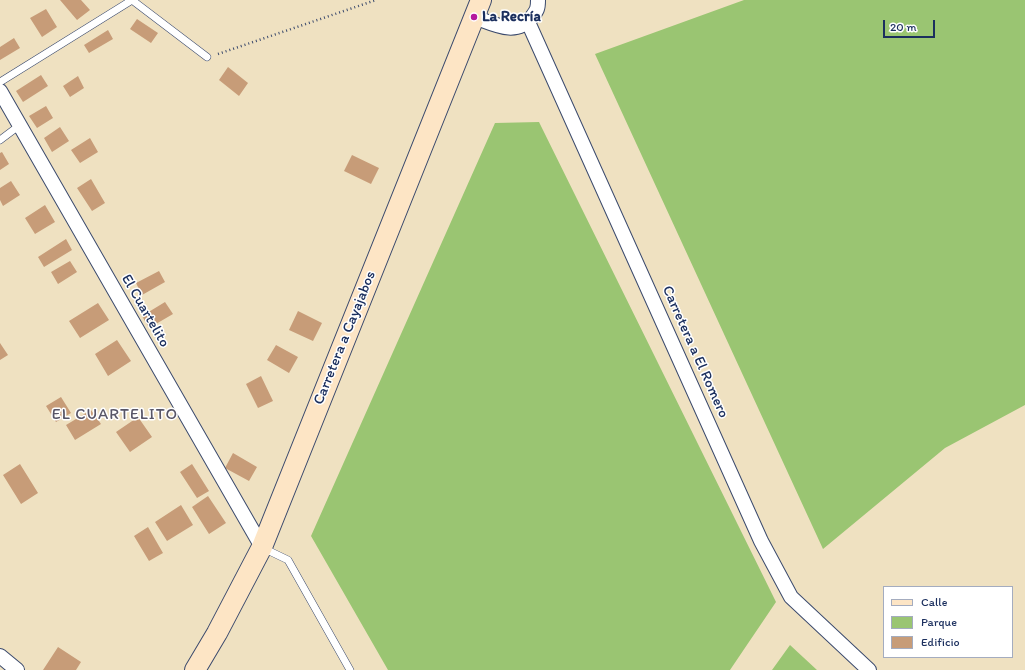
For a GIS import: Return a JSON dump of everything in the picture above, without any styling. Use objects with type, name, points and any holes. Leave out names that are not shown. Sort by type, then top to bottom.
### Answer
[{"type":"main road","name":"Carretera a Cayajabos","points":[[195,670],[262,547],[478,9]]},
{"type":"street","points":[[478,9],[501,27],[516,28],[528,22],[538,9],[538,0]]},
{"type":"street","name":"Carretera a El Romero","points":[[528,22],[761,541],[791,597],[869,670]]},
{"type":"street","name":"El Cuartelito","points":[[0,91],[262,547]]},
{"type":"street","points":[[0,656],[17,670]]},
{"type":"lane","points":[[0,82],[132,0],[207,57]]},
{"type":"lane","points":[[0,140],[20,125]]},
{"type":"lane","points":[[262,547],[288,560],[350,670]]},
{"type":"path","points":[[207,57],[376,0]]},
{"type":"green space","points":[[744,0],[1025,0],[1025,405],[945,448],[823,549],[595,54]]},
{"type":"green space","points":[[539,122],[776,602],[730,670],[388,670],[311,536],[495,123]]},
{"type":"green space","points":[[790,645],[817,670],[772,670]]},
{"type":"building","points":[[60,0],[81,0],[90,10],[77,20]]},
{"type":"building","points":[[46,9],[57,27],[42,37],[30,18]]},
{"type":"building","points":[[137,19],[158,33],[151,43],[130,29]]},
{"type":"building","points":[[108,30],[113,39],[89,53],[84,45]]},
{"type":"building","points":[[14,38],[20,48],[0,60],[0,47]]},
{"type":"building","points":[[228,67],[248,83],[239,96],[219,80]]},
{"type":"building","points":[[41,75],[48,86],[23,102],[16,91]]},
{"type":"building","points":[[78,76],[84,88],[70,97],[63,86]]},
{"type":"building","points":[[46,106],[53,118],[37,128],[29,116]]},
{"type":"building","points":[[60,127],[69,141],[52,152],[44,138]]},
{"type":"building","points":[[90,138],[98,152],[80,163],[71,150]]},
{"type":"building","points":[[2,152],[9,164],[0,170],[0,153]]},
{"type":"building","points":[[352,155],[379,168],[371,184],[344,171]]},
{"type":"building","points":[[91,179],[105,203],[92,211],[77,188]]},
{"type":"building","points":[[11,181],[20,195],[3,206],[0,200],[0,188]]},
{"type":"building","points":[[45,205],[55,222],[35,234],[25,218]]},
{"type":"building","points":[[66,239],[72,250],[44,267],[38,257]]},
{"type":"building","points":[[70,261],[77,272],[58,284],[51,272]]},
{"type":"building","points":[[159,271],[165,282],[142,295],[136,283]]},
{"type":"building","points":[[165,302],[173,314],[149,328],[142,316]]},
{"type":"building","points":[[98,303],[109,320],[80,338],[69,321]]},
{"type":"building","points":[[298,311],[322,323],[313,341],[289,330]]},
{"type":"building","points":[[117,340],[131,361],[108,376],[95,354]]},
{"type":"building","points":[[0,343],[8,355],[0,360]]},
{"type":"building","points":[[276,345],[298,357],[289,373],[267,360]]},
{"type":"building","points":[[261,376],[273,401],[258,408],[246,384]]},
{"type":"building","points":[[61,397],[71,413],[56,422],[46,406]]},
{"type":"building","points":[[91,410],[101,424],[75,440],[66,425]]},
{"type":"building","points":[[138,417],[152,437],[130,452],[116,432]]},
{"type":"building","points":[[233,453],[257,467],[249,481],[225,468]]},
{"type":"building","points":[[20,464],[38,493],[21,504],[3,475]]},
{"type":"building","points":[[192,464],[209,491],[197,498],[180,472]]},
{"type":"building","points":[[208,496],[226,523],[209,534],[192,507]]},
{"type":"building","points":[[181,505],[193,525],[167,541],[155,522]]},
{"type":"building","points":[[148,527],[163,553],[149,561],[134,536]]},
{"type":"building","points":[[58,647],[81,662],[76,670],[43,670]]},
{"type":"place","name":"La Recría","points":[[474,17]]},
{"type":"district","name":"EL CUARTELITO","points":[[115,415]]}]
